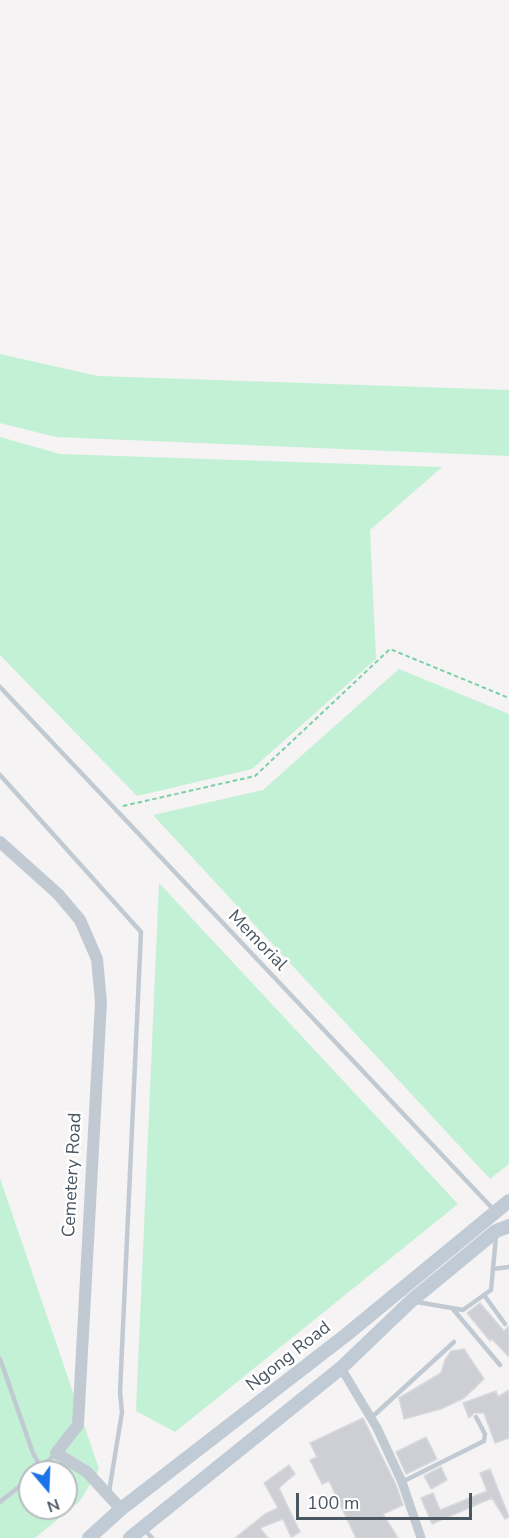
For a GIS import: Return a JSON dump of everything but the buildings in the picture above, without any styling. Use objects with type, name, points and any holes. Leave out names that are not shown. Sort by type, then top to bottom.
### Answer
[{"type":"main road","name":"Ngong Road","points":[[89,1538],[121,1509],[346,1335],[509,1201]]},
{"type":"main road","points":[[130,1538],[148,1533],[341,1368],[411,1301],[503,1228]]},
{"type":"street","name":"Cemetery Road","points":[[0,842],[58,894],[80,920],[97,959],[101,1002],[78,1425],[56,1453]]},
{"type":"street","points":[[341,1368],[371,1418],[402,1482],[422,1538]]},
{"type":"street","points":[[56,1453],[87,1472],[121,1509]]},
{"type":"lane","name":"Memorial","points":[[0,687],[112,809],[496,1212]]},
{"type":"lane","points":[[0,775],[141,932],[120,1392],[122,1412],[108,1494]]},
{"type":"lane","points":[[411,1301],[464,1310],[491,1290],[493,1269],[503,1228]]},
{"type":"lane","points":[[493,1269],[509,1267]]},
{"type":"lane","points":[[484,1295],[505,1324]]},
{"type":"lane","points":[[452,1308],[500,1365]]},
{"type":"lane","points":[[371,1418],[454,1342]]},
{"type":"lane","points":[[0,1359],[35,1460]]},
{"type":"lane","points":[[402,1482],[484,1441],[485,1434],[476,1417]]},
{"type":"lane","points":[[49,1460],[56,1453]]},
{"type":"lane","points":[[0,1502],[18,1488]]},
{"type":"path","points":[[112,809],[255,776],[390,649],[509,698]]},
{"type":"green space","points":[[0,354],[98,376],[509,390],[509,456],[56,437],[0,423]]},
{"type":"green space","points":[[0,437],[60,454],[442,467],[370,530],[376,659],[252,769],[137,796],[0,655]]},
{"type":"green space","points":[[399,669],[509,714],[509,1164],[490,1179],[153,815],[263,790]]},
{"type":"green space","points":[[159,883],[458,1204],[175,1432],[136,1411]]},
{"type":"green space","points":[[0,1178],[99,1469],[78,1503],[78,1460],[18,1460],[18,1520],[57,1520],[35,1538],[0,1538]]}]
